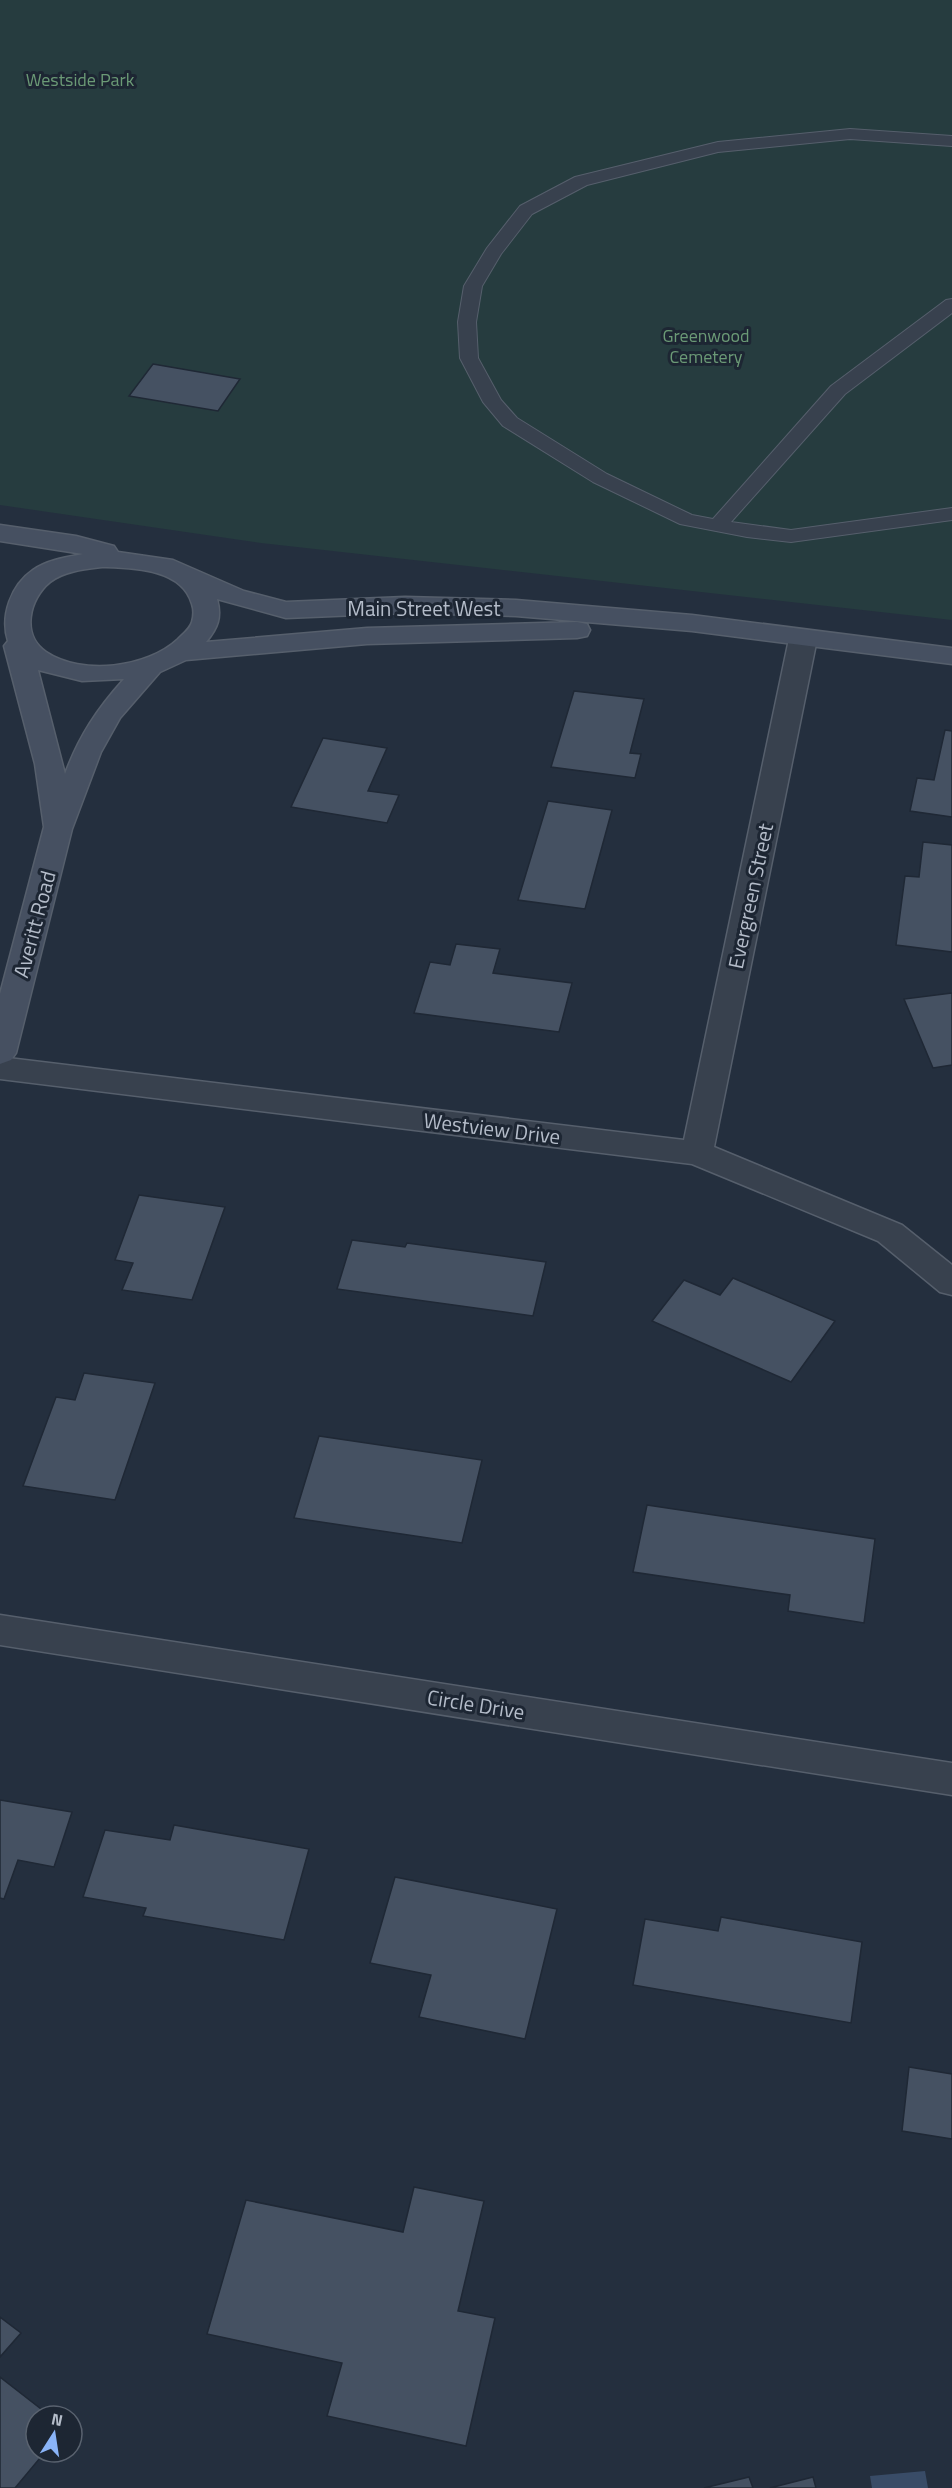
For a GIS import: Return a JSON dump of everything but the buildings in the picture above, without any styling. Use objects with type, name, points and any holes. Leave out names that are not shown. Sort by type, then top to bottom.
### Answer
[{"type":"main road","points":[[0,533],[76,544],[164,566],[187,577],[202,593],[208,611],[202,630],[180,652],[149,668],[99,674],[66,671],[38,661],[9,630],[9,609],[21,591],[42,575],[81,562],[130,559]]},
{"type":"main road","name":"Main Street West","points":[[164,566],[234,597],[286,610],[405,605],[505,608],[693,624],[952,656]]},
{"type":"main road","name":"Main Street West","points":[[180,652],[367,636],[537,633],[693,624]]},
{"type":"main road","name":"Averitt Road","points":[[9,630],[50,764],[58,829]]},
{"type":"main road","name":"Averitt Road","points":[[0,1053],[58,829],[87,752],[108,714],[149,668]]},
{"type":"street","name":"Evergreen Street","points":[[697,1154],[803,639]]},
{"type":"street","name":"Westview Drive","points":[[0,1068],[697,1154],[890,1233],[952,1283]]},
{"type":"street","name":"Circle Drive","points":[[0,1630],[952,1779]]},
{"type":"lane","points":[[952,141],[850,134],[718,147],[581,181],[526,210],[493,252],[473,286],[466,322],[469,358],[493,402],[510,422],[600,478],[687,520],[791,536],[952,514]]},
{"type":"lane","points":[[718,525],[838,390],[952,304]]},
{"type":"green space","points":[[0,0],[952,0],[952,620],[261,543],[0,505]]},
{"type":"water","points":[[925,2471],[928,2488],[872,2488],[870,2476]]},
{"type":"park label","name":"Westside Park","points":[[80,79]]},
{"type":"park label","name":"Greenwood Cemetery","points":[[706,345]]}]
